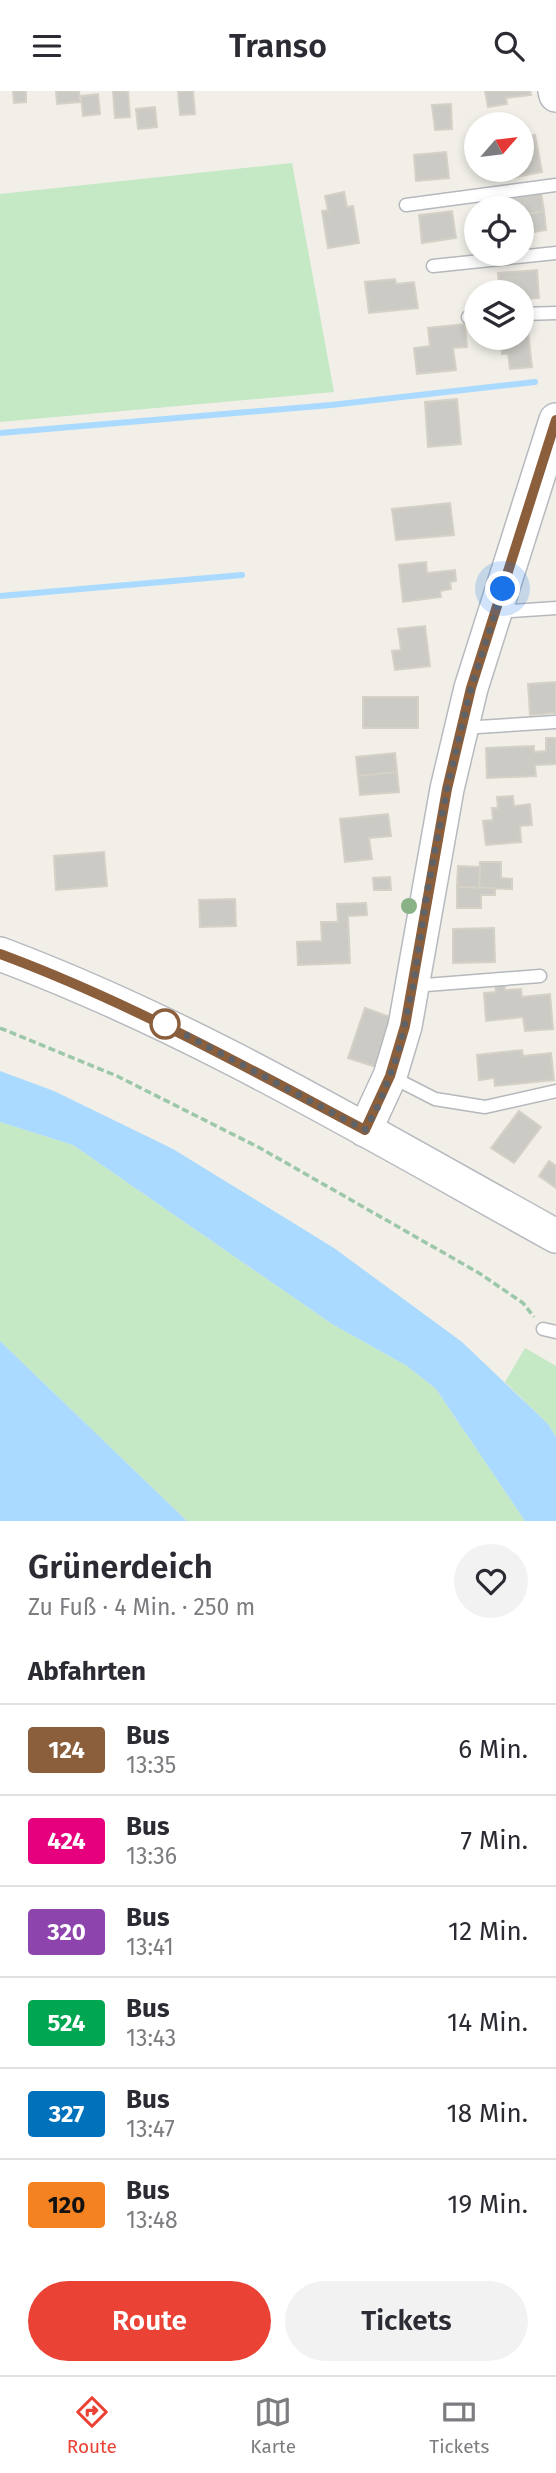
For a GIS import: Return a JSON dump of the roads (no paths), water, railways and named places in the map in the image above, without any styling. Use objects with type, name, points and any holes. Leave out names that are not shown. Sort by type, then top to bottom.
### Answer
[{"type":"street","points":[[365,1130],[390,1076],[400,1044],[413,986],[447,789],[471,688],[556,420]]},
{"type":"street","points":[[0,954],[137,1011],[365,1130],[556,1236]]},
{"type":"lane","points":[[406,205],[556,185]]},
{"type":"lane","points":[[433,266],[556,253]]},
{"type":"lane","points":[[534,314],[556,313]]},
{"type":"lane","points":[[495,613],[556,608]]},
{"type":"lane","points":[[461,729],[556,722]]},
{"type":"lane","points":[[413,986],[540,976]]},
{"type":"lane","points":[[390,1076],[435,1099],[485,1107],[556,1091]]},
{"type":"lane","points":[[543,1329],[556,1332]]},
{"type":"water","points":[[0,1071],[54,1091],[173,1149],[334,1248],[462,1342],[548,1424],[556,1437],[556,1521],[525,1521],[436,1389],[407,1366],[332,1324],[73,1145],[0,1122]]},
{"type":"water","points":[[0,1341],[187,1521],[0,1521]]},
{"type":"waterway","points":[[0,433],[331,405],[535,382]]},
{"type":"waterway","points":[[0,596],[242,575]]}]
